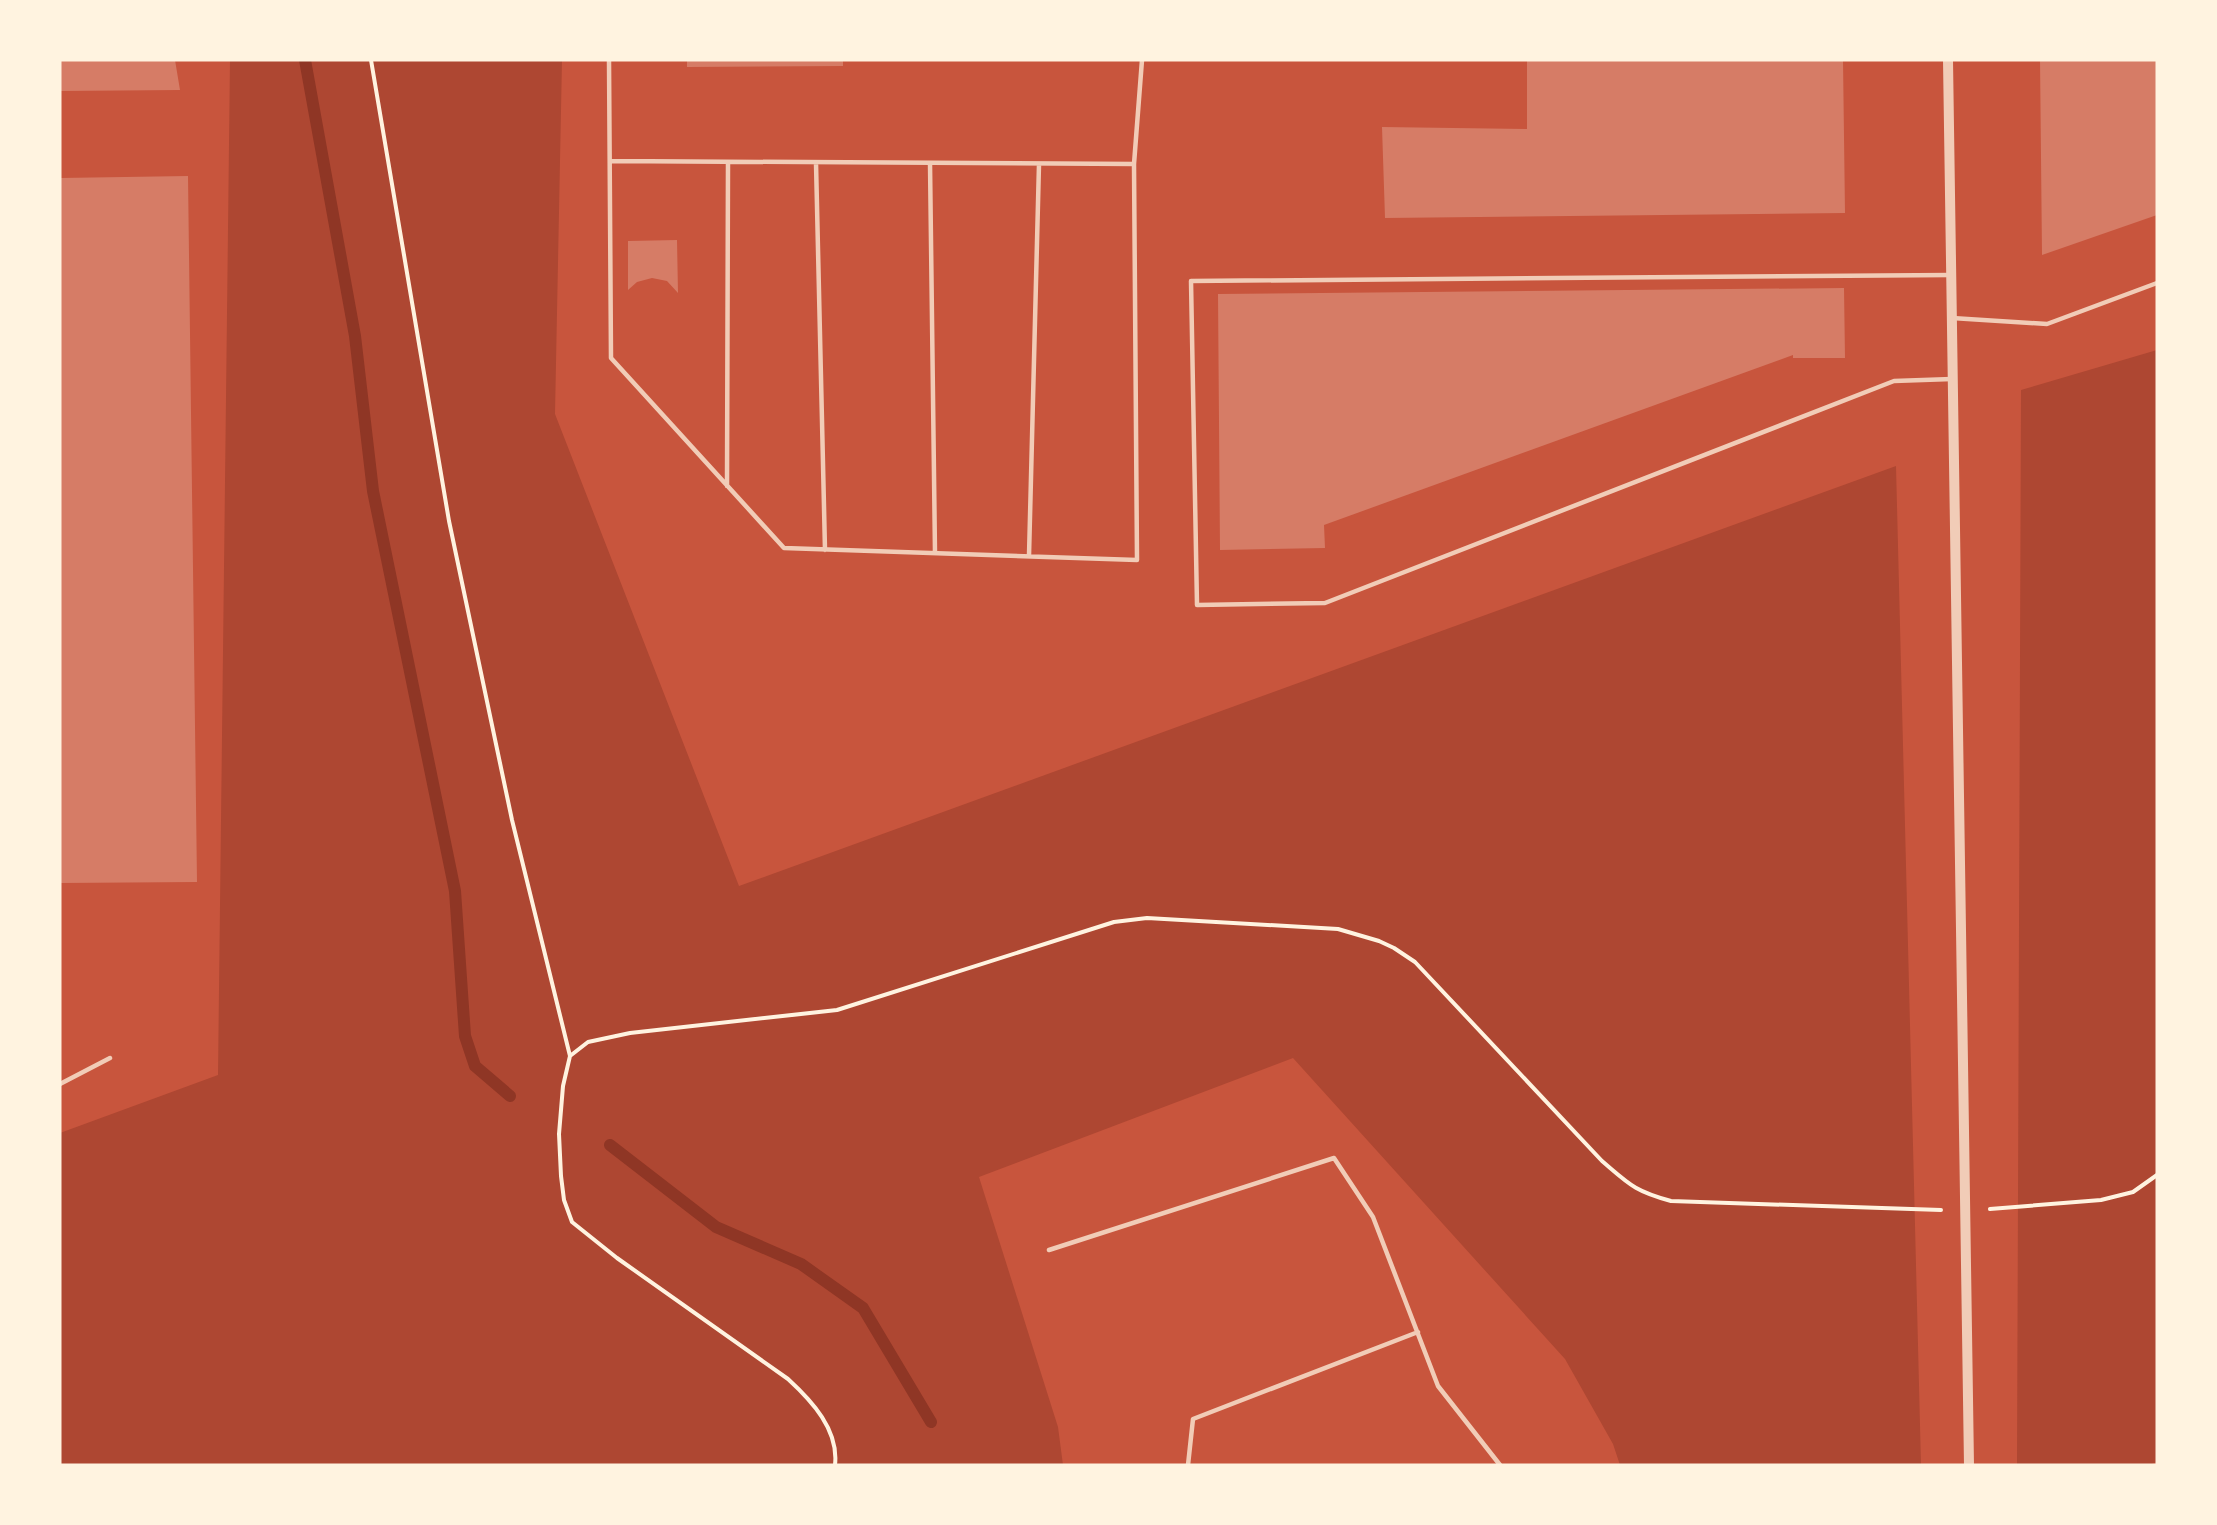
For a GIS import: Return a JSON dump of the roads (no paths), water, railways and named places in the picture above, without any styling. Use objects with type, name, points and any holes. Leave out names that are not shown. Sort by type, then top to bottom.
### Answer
[{"type":"street","points":[[1948,60],[1969,1465]]},
{"type":"lane","points":[[609,60],[611,358],[784,548],[1137,561],[1134,164],[1142,60]]},
{"type":"lane","points":[[610,161],[1134,164]]},
{"type":"lane","points":[[727,486],[728,162]]},
{"type":"lane","points":[[816,163],[825,550]]},
{"type":"lane","points":[[930,163],[934,553]]},
{"type":"lane","points":[[1029,556],[1039,164]]},
{"type":"lane","points":[[1951,275],[1191,281],[1197,605],[1325,603],[1894,381],[1952,379]]},
{"type":"lane","points":[[1952,318],[2047,324],[2157,283]]},
{"type":"lane","points":[[60,1084],[110,1058]]},
{"type":"lane","points":[[1049,1250],[1334,1158],[1373,1217],[1438,1386],[1500,1465]]},
{"type":"lane","points":[[1188,1465],[1193,1419],[1418,1332]]},
{"type":"waterway","points":[[305,60],[355,336],[373,491],[455,891],[465,1036],[475,1066],[510,1096]]},
{"type":"waterway","points":[[610,1145],[716,1227],[801,1264],[863,1308],[931,1422]]}]
